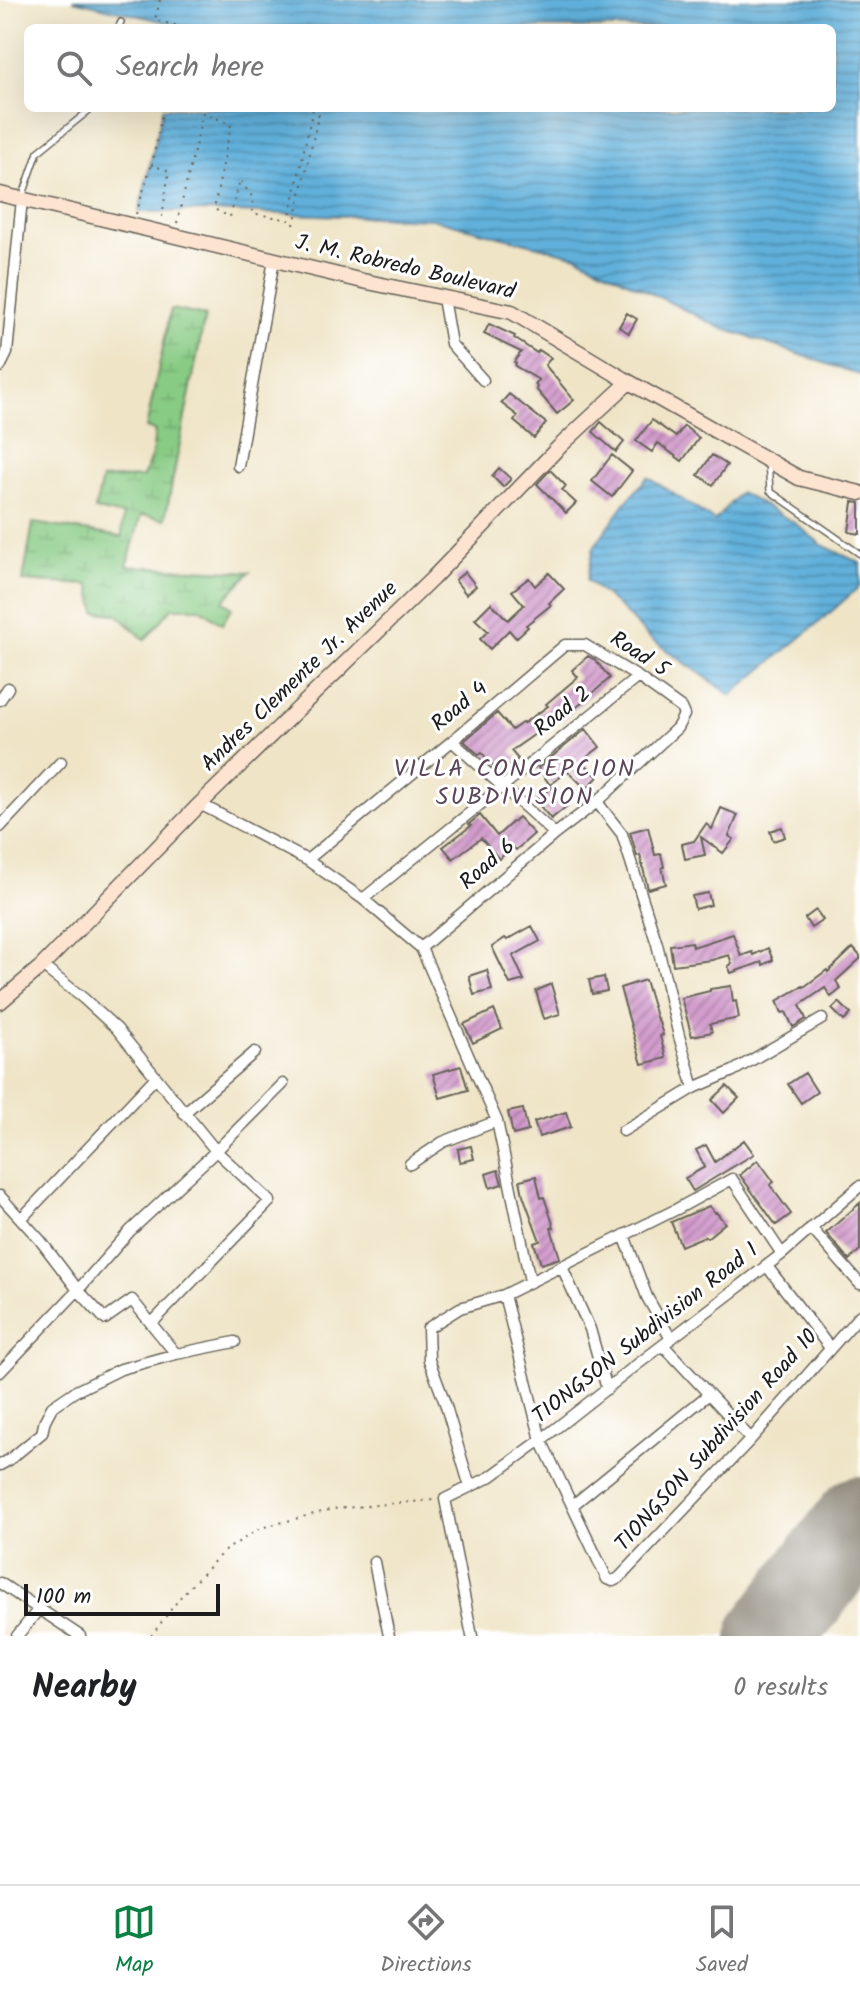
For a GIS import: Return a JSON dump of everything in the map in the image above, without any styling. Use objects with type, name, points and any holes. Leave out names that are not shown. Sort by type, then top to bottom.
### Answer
[{"type":"main road","name":"J. M. Robredo Boulevard","points":[[0,194],[274,260],[512,312],[799,478],[860,493]]},
{"type":"main road","name":"Andres Clemente Jr. Avenue","points":[[0,1002],[42,966],[200,804],[432,579],[558,448],[629,382]]},
{"type":"street","points":[[0,367],[7,353],[22,199]]},
{"type":"street","points":[[238,466],[274,260]]},
{"type":"street","points":[[443,298],[451,344],[483,380]]},
{"type":"street","name":"Road 5","points":[[565,645],[585,645],[638,677],[681,708],[684,715]]},
{"type":"street","name":"Road 4","points":[[307,860],[565,645]]},
{"type":"street","name":"Road 2","points":[[363,899],[638,677]]},
{"type":"street","points":[[0,700],[8,688]]},
{"type":"street","name":"Road 6","points":[[421,948],[597,802],[677,728],[684,715]]},
{"type":"street","points":[[452,741],[555,834]]},
{"type":"street","points":[[0,827],[61,762]]},
{"type":"street","points":[[597,802],[622,834],[657,944],[694,1088]]},
{"type":"street","points":[[200,804],[307,860],[363,899],[421,948],[497,1121],[530,1281]]},
{"type":"street","points":[[42,966],[117,1029],[216,1151],[270,1201],[152,1323]]},
{"type":"street","points":[[623,1131],[694,1088],[733,1071],[822,1019]]},
{"type":"street","points":[[184,1113],[255,1052]]},
{"type":"street","points":[[21,1219],[155,1078]]},
{"type":"street","points":[[0,1372],[130,1231],[283,1084]]},
{"type":"street","points":[[410,1164],[443,1142],[497,1121]]},
{"type":"street","points":[[470,1487],[429,1360],[428,1328],[460,1308],[504,1295],[562,1267],[732,1179],[782,1254]]},
{"type":"street","name":"TIONGSON Subdivision Road 1","points":[[445,1499],[490,1477],[541,1440],[782,1254],[860,1186]]},
{"type":"street","points":[[0,1196],[105,1319],[132,1300],[176,1354]]},
{"type":"street","points":[[811,1228],[860,1284]]},
{"type":"street","points":[[624,1235],[667,1342],[751,1439]]},
{"type":"street","points":[[766,1265],[830,1348]]},
{"type":"street","points":[[562,1267],[590,1329],[607,1389]]},
{"type":"street","name":"TIONGSON Subdivision Road 10","points":[[504,1295],[541,1440],[607,1579],[613,1581],[751,1439],[860,1315]]},
{"type":"street","points":[[0,1465],[42,1433],[52,1407],[74,1392],[121,1369],[235,1342]]},
{"type":"street","points":[[573,1505],[709,1394]]},
{"type":"street","points":[[445,1499],[472,1636]]},
{"type":"street","points":[[374,1562],[389,1636]]},
{"type":"street","points":[[0,1583],[80,1636]]},
{"type":"street","points":[[17,1636],[38,1610]]},
{"type":"lane","points":[[22,199],[38,152],[87,112]]},
{"type":"lane","points":[[768,460],[770,491],[860,554]]},
{"type":"path","points":[[160,0],[155,20],[171,24]]},
{"type":"path","points":[[135,218],[152,165],[162,112]]},
{"type":"path","points":[[176,225],[203,113],[231,124],[214,209],[230,217],[240,180],[253,198],[252,213],[289,220],[312,112]]},
{"type":"path","points":[[294,225],[319,112]]},
{"type":"path","points":[[152,165],[169,171],[162,222]]},
{"type":"path","points":[[151,1636],[182,1595],[223,1552],[260,1528],[333,1509],[445,1499]]},
{"type":"green space","points":[[171,309],[205,316],[165,519],[141,515],[127,566],[250,572],[223,601],[232,608],[222,624],[200,608],[172,608],[145,640],[117,614],[96,612],[90,585],[23,581],[33,523],[122,537],[123,515],[95,510],[102,479],[143,477],[152,455],[155,431],[146,428]]},
{"type":"water","points":[[73,0],[860,0],[860,375],[719,327],[577,256],[433,219],[206,211],[139,212],[162,112],[836,112],[836,24],[174,24]]},
{"type":"water","points":[[648,477],[715,521],[740,492],[795,523],[822,545],[860,563],[860,586],[731,695],[648,637],[587,580],[594,547]]},
{"type":"building","points":[[627,313],[637,319],[629,333],[619,327]]},
{"type":"building","points":[[489,324],[551,358],[545,365],[574,400],[557,414],[536,389],[535,384],[539,380],[515,366],[514,362],[521,352],[484,334]]},
{"type":"building","points":[[509,394],[546,423],[534,438],[514,421],[518,416],[501,403]]},
{"type":"building","points":[[652,420],[676,437],[684,426],[699,438],[682,461],[658,443],[652,452],[636,441]]},
{"type":"building","points":[[601,422],[624,442],[616,452],[593,432]]},
{"type":"building","points":[[612,455],[632,471],[612,497],[592,481]]},
{"type":"building","points":[[712,455],[727,465],[713,485],[698,475]]},
{"type":"building","points":[[499,468],[511,479],[503,487],[492,476]]},
{"type":"building","points":[[550,470],[566,486],[562,490],[576,503],[566,513],[537,484]]},
{"type":"building","points":[[853,502],[860,503],[860,534],[849,532]]},
{"type":"building","points":[[465,572],[476,586],[466,594],[455,580]]},
{"type":"building","points":[[549,573],[564,589],[516,638],[509,630],[490,649],[480,639],[488,631],[475,619],[491,603],[508,620],[524,605],[512,591],[529,578],[535,586]]},
{"type":"building","points":[[588,656],[610,678],[561,721],[558,718],[511,751],[518,759],[500,774],[482,753],[479,755],[464,741],[497,713],[512,730],[524,723],[548,706],[546,704],[578,677],[572,670]]},
{"type":"building","points":[[586,729],[600,747],[582,761],[598,777],[586,789],[568,771],[550,785],[538,768]]},
{"type":"building","points":[[552,787],[567,806],[551,819],[535,800]]},
{"type":"building","points":[[721,808],[738,815],[729,836],[734,839],[723,853],[701,837],[705,855],[685,859],[682,844],[694,841],[706,824],[712,829]]},
{"type":"building","points":[[480,815],[497,836],[518,817],[534,834],[516,850],[513,847],[499,859],[481,838],[453,859],[443,847],[471,826],[469,824]]},
{"type":"building","points":[[648,827],[655,855],[661,854],[666,884],[648,889],[640,855],[637,856],[630,832]]},
{"type":"building","points":[[782,827],[785,837],[773,841],[770,831]]},
{"type":"building","points":[[708,893],[711,905],[695,909],[692,896]]},
{"type":"building","points":[[816,910],[823,920],[811,928],[805,918]]},
{"type":"building","points":[[532,926],[540,941],[513,956],[524,980],[510,984],[492,947]]},
{"type":"building","points":[[733,934],[741,956],[752,952],[753,955],[768,948],[773,960],[731,973],[729,955],[673,965],[670,945],[692,942],[693,947]]},
{"type":"building","points":[[853,948],[860,959],[836,981],[841,989],[831,997],[825,988],[800,1005],[806,1019],[793,1027],[777,1001],[828,972]]},
{"type":"building","points":[[487,970],[492,990],[474,995],[469,976]]},
{"type":"building","points":[[604,977],[607,991],[592,994],[589,980]]},
{"type":"building","points":[[645,980],[663,1035],[660,1036],[666,1058],[642,1064],[620,988]]},
{"type":"building","points":[[551,984],[560,1014],[544,1019],[536,991]]},
{"type":"building","points":[[731,986],[739,1018],[710,1024],[712,1032],[692,1036],[681,998]]},
{"type":"building","points":[[839,1002],[851,1014],[844,1021],[832,1009]]},
{"type":"building","points":[[494,1010],[502,1029],[473,1043],[464,1024]]},
{"type":"building","points":[[461,1066],[468,1090],[440,1098],[433,1074]]},
{"type":"building","points":[[805,1073],[817,1092],[801,1103],[788,1084]]},
{"type":"building","points":[[727,1086],[739,1098],[724,1113],[712,1100]]},
{"type":"building","points":[[523,1109],[528,1131],[513,1135],[508,1112]]},
{"type":"building","points":[[566,1112],[571,1127],[539,1137],[534,1122]]},
{"type":"building","points":[[744,1140],[754,1154],[693,1191],[685,1178],[705,1167],[696,1150],[706,1145],[715,1162]]},
{"type":"building","points":[[471,1146],[474,1159],[460,1162],[458,1149]]},
{"type":"building","points":[[758,1160],[774,1182],[770,1185],[791,1214],[776,1225],[740,1175]]},
{"type":"building","points":[[498,1170],[502,1184],[490,1188],[486,1174]]},
{"type":"building","points":[[536,1176],[541,1198],[544,1197],[554,1227],[551,1228],[560,1258],[541,1264],[534,1243],[540,1241],[520,1180]]},
{"type":"building","points":[[860,1203],[860,1250],[849,1260],[826,1233]]},
{"type":"building","points":[[709,1206],[725,1223],[707,1238],[705,1236],[681,1246],[671,1222]]},
{"type":"runway","points":[[771,1636],[860,1520]]},
{"type":"district","name":"VILLA CONCEPCION SUBDIVISION","points":[[515,783]]}]
